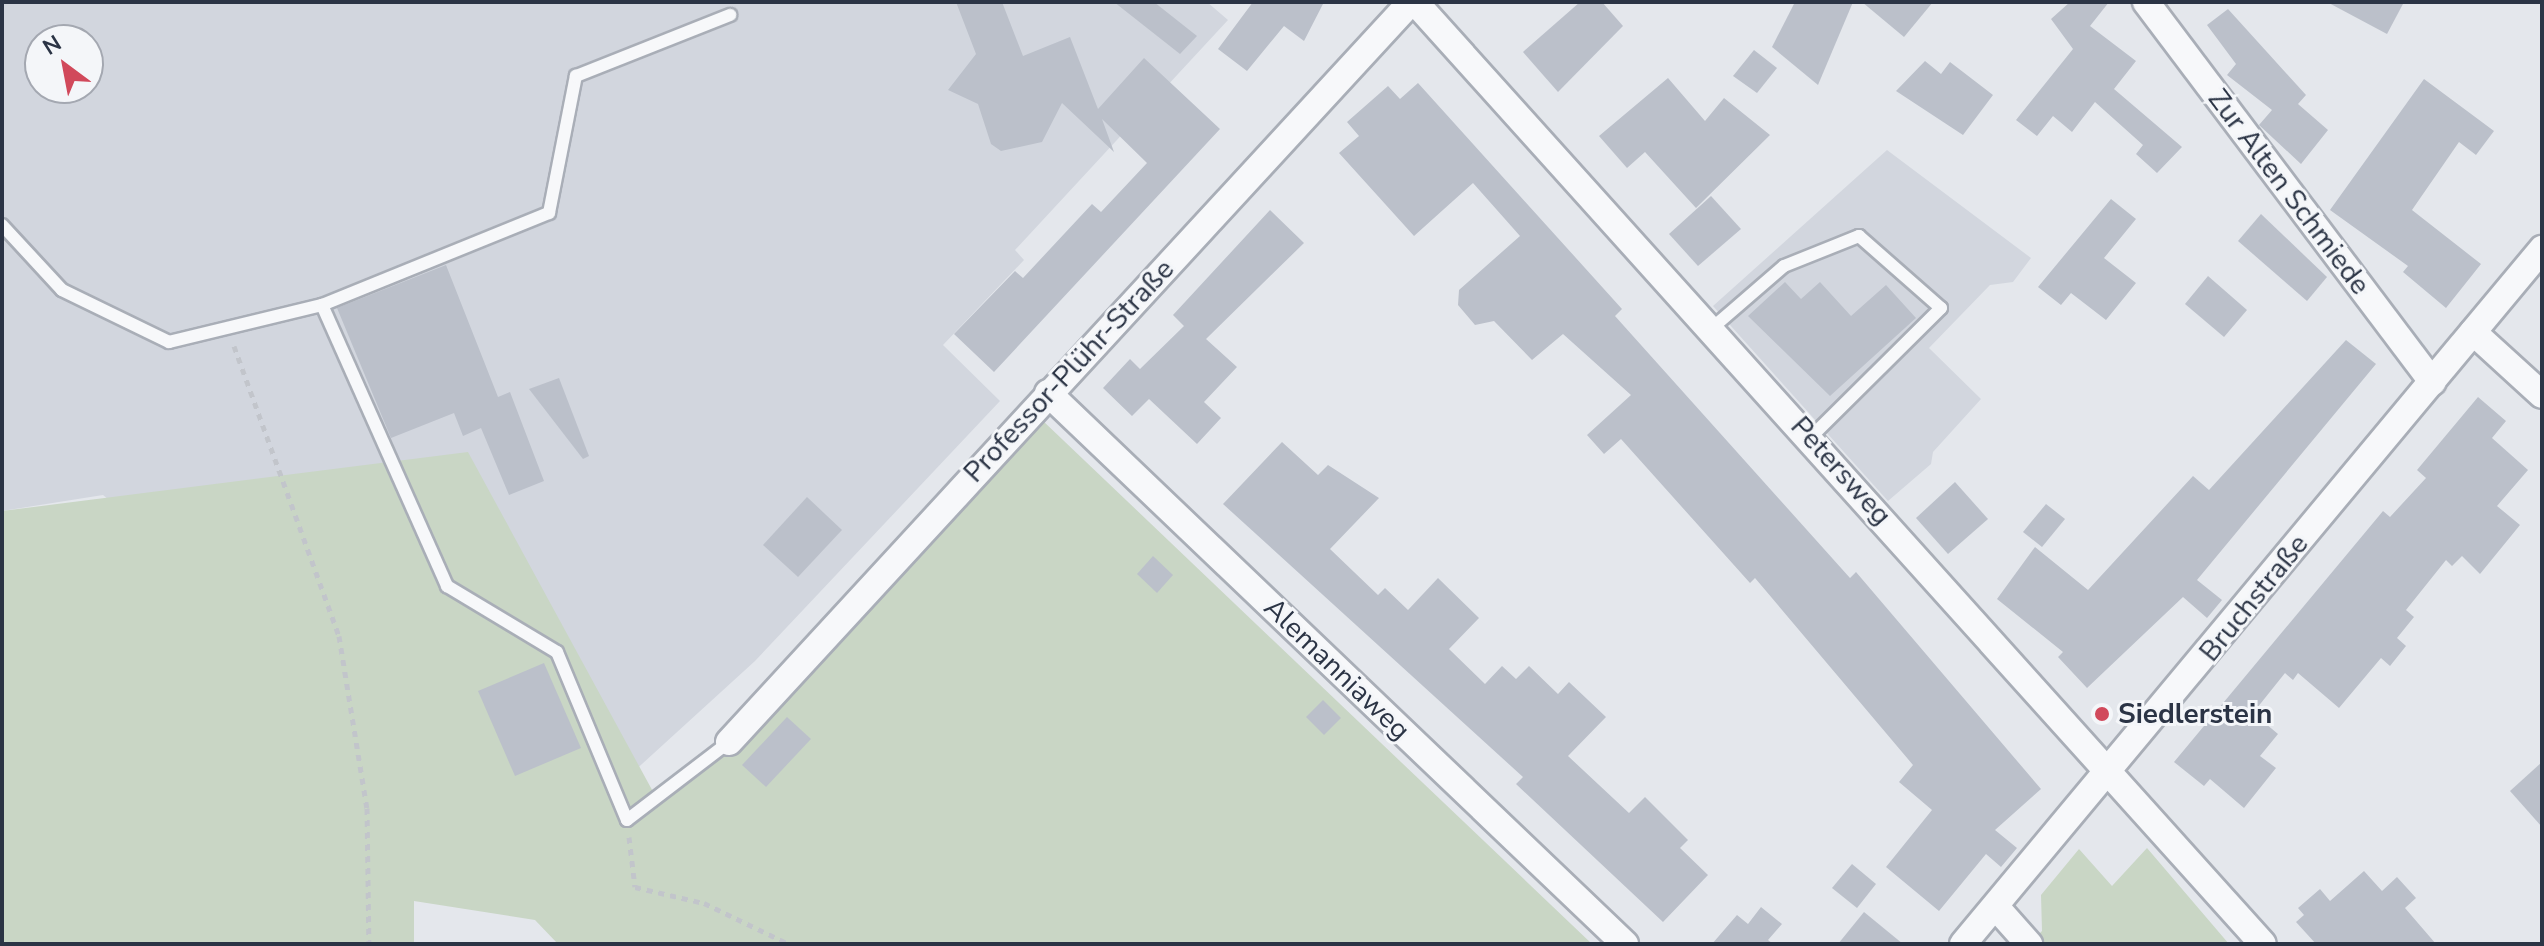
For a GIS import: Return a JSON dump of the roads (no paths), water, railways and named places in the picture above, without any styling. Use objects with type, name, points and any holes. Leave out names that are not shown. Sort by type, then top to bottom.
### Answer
[{"type":"street","name":"Petersweg","points":[[1413,2],[2112,770],[2263,944]]},
{"type":"street","name":"Professor-Plühr-Straße","points":[[729,742],[1048,393],[1413,2]]},
{"type":"street","name":"Zur Alten Schmiede","points":[[2146,2],[2432,382]]},
{"type":"street","name":"Bruchstraße","points":[[1963,944],[2112,770],[2542,249]]},
{"type":"street","points":[[2473,332],[2542,395]]},
{"type":"street","name":"Alemanniaweg","points":[[1048,393],[1625,944]]},
{"type":"street","points":[[1996,907],[2029,944]]},
{"type":"lane","points":[[2,225],[62,290],[169,342],[229,330],[322,305],[549,213],[576,76],[730,15]]},
{"type":"lane","points":[[1711,329],[1784,266],[1859,236],[1941,308],[1810,438]]},
{"type":"lane","points":[[322,305],[447,586],[557,652],[627,820],[729,742]]},
{"type":"place","name":"Siedlerstein","points":[[2102,714]]}]
